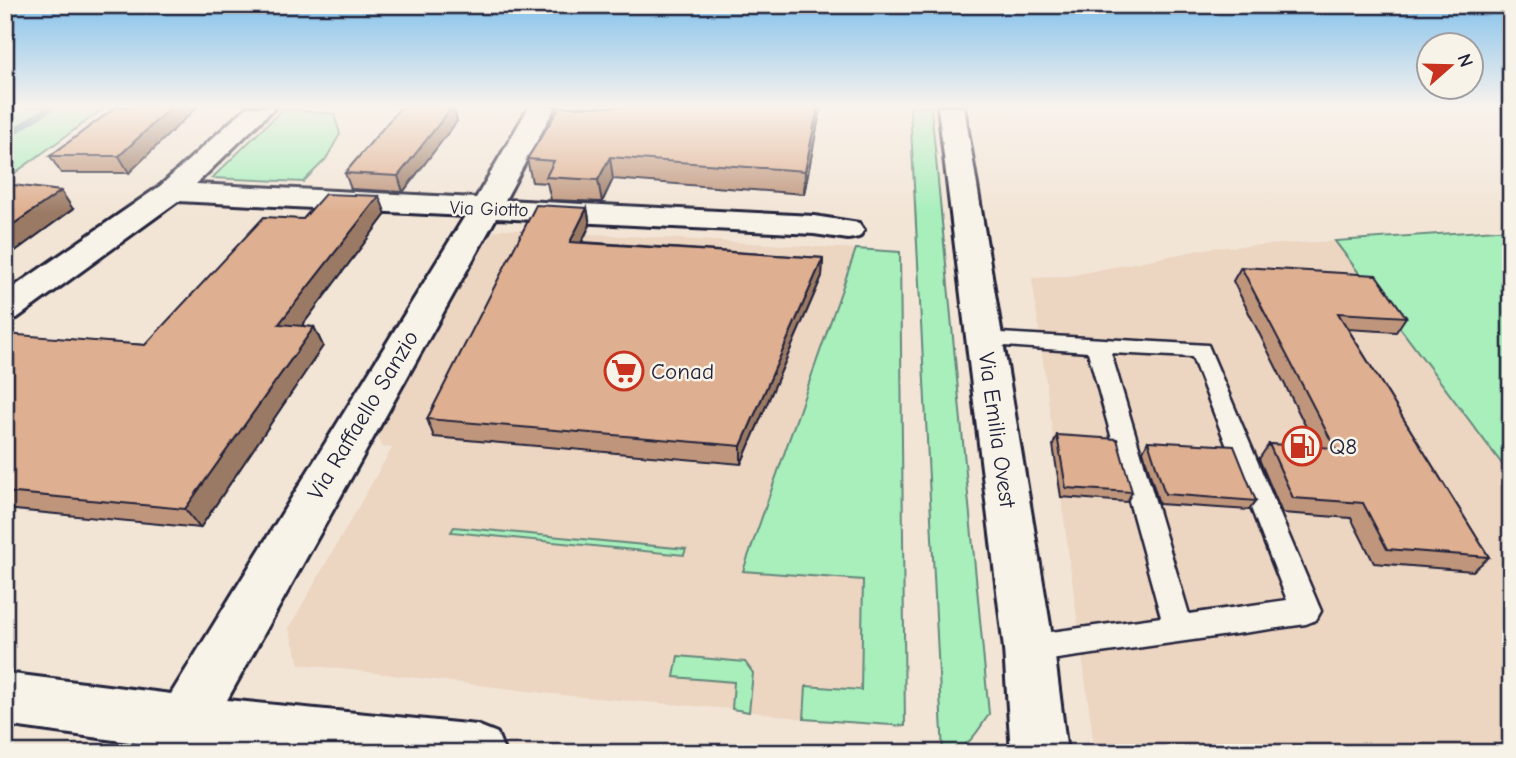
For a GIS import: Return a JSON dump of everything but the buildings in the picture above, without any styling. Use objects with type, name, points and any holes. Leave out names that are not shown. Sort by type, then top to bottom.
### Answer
[{"type":"street","points":[[5,310],[171,192],[224,142]]},
{"type":"street","name":"Via Raffaello Sanzio","points":[[184,723],[522,142]]},
{"type":"street","name":"Via Emilia Ovest","points":[[956,142],[1029,649],[1039,753]]},
{"type":"street","name":"Via Giotto","points":[[171,192],[814,225],[848,230]]},
{"type":"street","points":[[5,699],[184,723],[477,753]]},
{"type":"lane","points":[[983,339],[1200,350],[1306,611],[1029,649]]},
{"type":"lane","points":[[1097,344],[1178,627]]},
{"type":"shaded area","points":[[502,229],[856,249],[744,571],[863,580],[861,690],[807,686],[804,719],[732,709],[571,696],[299,664],[289,628],[392,448],[382,447],[378,435],[480,253],[493,232]]},
{"type":"shaded area","points":[[1335,241],[1511,476],[1511,753],[1095,753],[1032,278],[1063,277],[1210,248]]},
{"type":"green space","points":[[5,142],[57,142],[5,180]]},
{"type":"green space","points":[[249,142],[335,142],[326,159],[303,182],[212,178]]},
{"type":"green space","points":[[912,142],[934,142],[989,714],[965,745],[943,753]]},
{"type":"green space","points":[[1511,229],[1511,476],[1335,241]]},
{"type":"green space","points":[[856,249],[900,252],[905,726],[804,719],[806,686],[861,690],[863,580],[743,571]]},
{"type":"green space","points":[[454,527],[686,549],[684,555],[451,532]]},
{"type":"green space","points":[[678,656],[745,662],[753,673],[749,712],[732,709],[734,682],[674,677]]},
{"type":"place","name":"Conad","points":[[624,371]]},
{"type":"place","name":"Q8","points":[[1302,446]]}]
